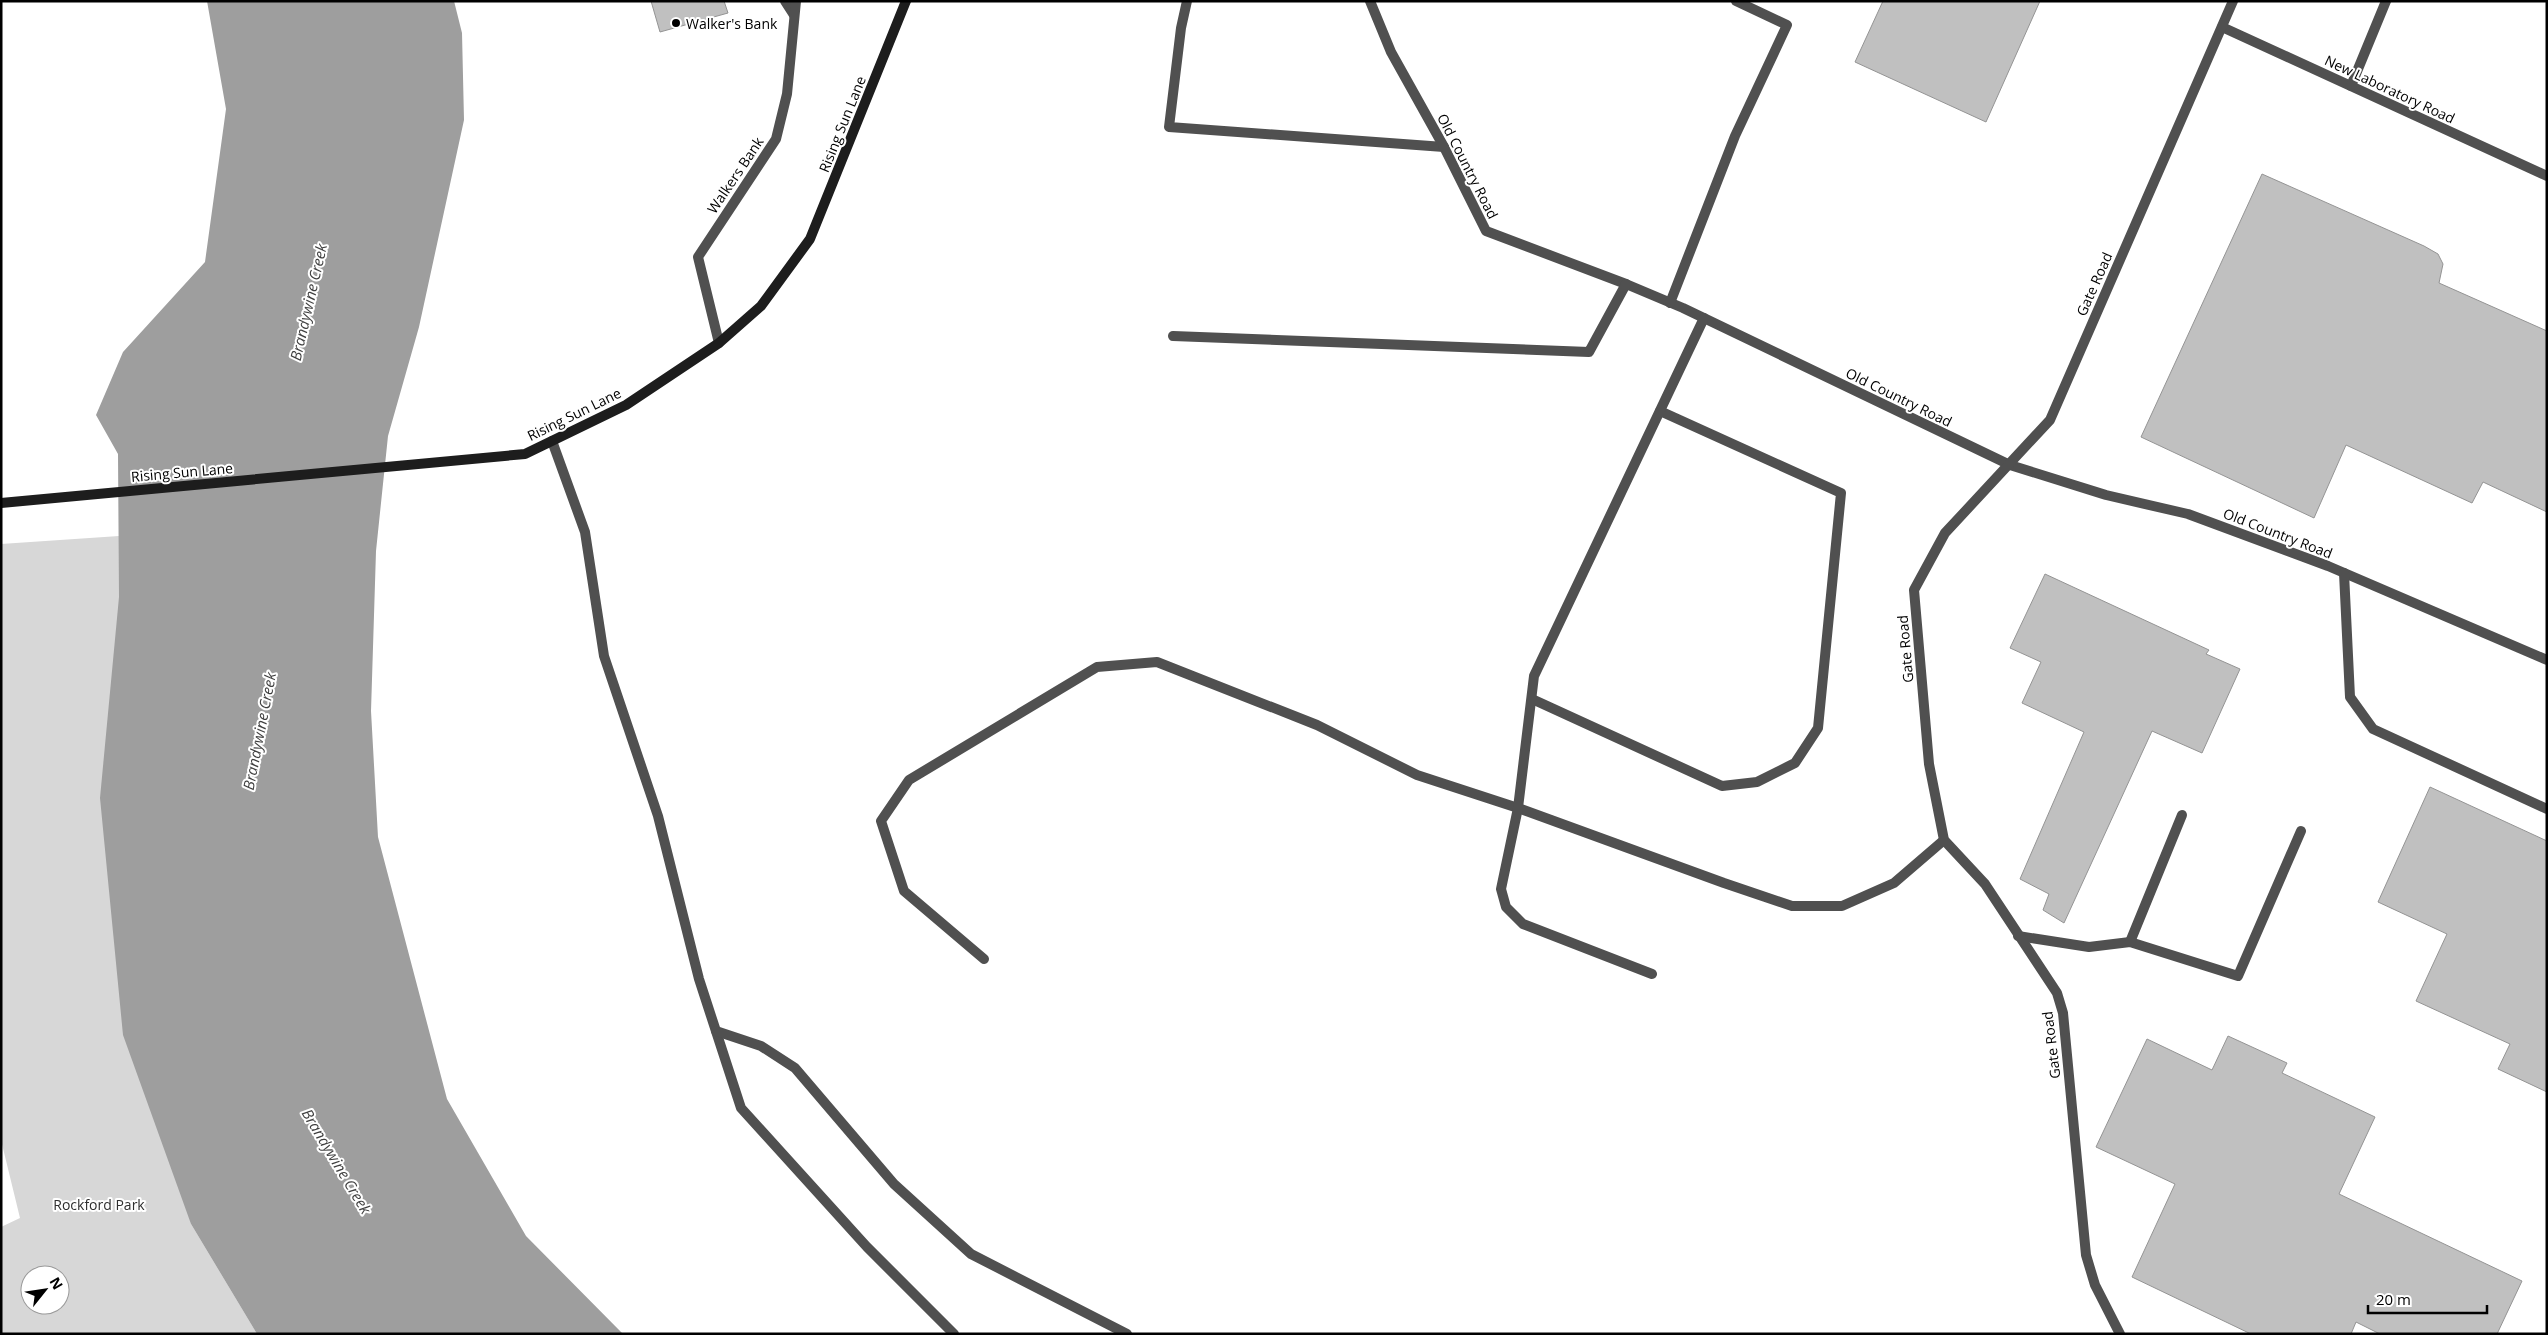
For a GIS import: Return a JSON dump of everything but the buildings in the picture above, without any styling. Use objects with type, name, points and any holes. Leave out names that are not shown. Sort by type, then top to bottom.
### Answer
[{"type":"street","name":"Rising Sun Lane","points":[[1,503],[525,454],[626,406],[719,343],[761,306],[810,239],[906,1]]},
{"type":"lane","points":[[785,1],[794,15]]},
{"type":"lane","name":"Walkers Bank","points":[[719,343],[698,257],[776,139],[787,94],[796,1]]},
{"type":"lane","points":[[1187,1],[1181,28],[1169,127],[1444,147]]},
{"type":"lane","name":"Old Country Road","points":[[1370,1],[1391,52],[1444,147],[1486,231],[1670,302],[2010,464],[2106,495],[2188,514],[2344,573],[2547,660]]},
{"type":"lane","points":[[1670,302],[1736,136],[1787,25],[1736,1]]},
{"type":"lane","name":"Gate Road","points":[[2120,1334],[2095,1286],[2086,1255],[2063,1013],[2057,993],[1985,884],[1944,840],[1929,764],[1914,590],[1945,533],[2050,420],[2233,1]]},
{"type":"lane","points":[[2351,86],[2386,1]]},
{"type":"lane","name":"New Laboratory Road","points":[[2222,27],[2547,176]]},
{"type":"lane","points":[[1173,336],[1588,352],[1626,284]]},
{"type":"lane","points":[[1652,974],[1523,924],[1506,907],[1501,889],[1518,808],[1534,676],[1704,318]]},
{"type":"lane","points":[[1532,699],[1722,786],[1756,782],[1794,763],[1818,728],[1841,493],[1660,410]]},
{"type":"lane","points":[[552,441],[585,532],[604,656],[658,816],[699,979],[741,1108],[868,1248],[954,1334]]},
{"type":"lane","points":[[2344,573],[2350,697],[2373,729],[2547,809]]},
{"type":"lane","points":[[984,958],[904,891],[881,821],[909,780],[1097,667],[1157,662],[1317,724],[1417,775],[1518,808],[1792,906],[1842,906],[1894,883],[1944,840]]},
{"type":"lane","points":[[2130,942],[2182,816]]},
{"type":"lane","points":[[2018,936],[2089,947],[2130,942],[2238,976],[2301,831]]},
{"type":"lane","points":[[716,1031],[761,1046],[795,1068],[894,1184],[971,1254],[1127,1334]]},
{"type":"green space","name":"Rockford Park","points":[[119,536],[119,597],[191,1224],[257,1334],[1,1334],[1,1227],[20,1218],[1,1140],[1,544]]},
{"type":"water","name":"Brandywine Creek","points":[[207,1],[454,1],[462,33],[464,120],[419,327],[388,436],[376,551],[371,711],[378,837],[447,1099],[526,1236],[623,1334],[257,1334],[191,1224],[123,1035],[100,798],[119,597],[118,454],[96,415],[123,352],[205,262],[226,109]]},
{"type":"place","name":"Walker's Bank","points":[[676,23]]}]
